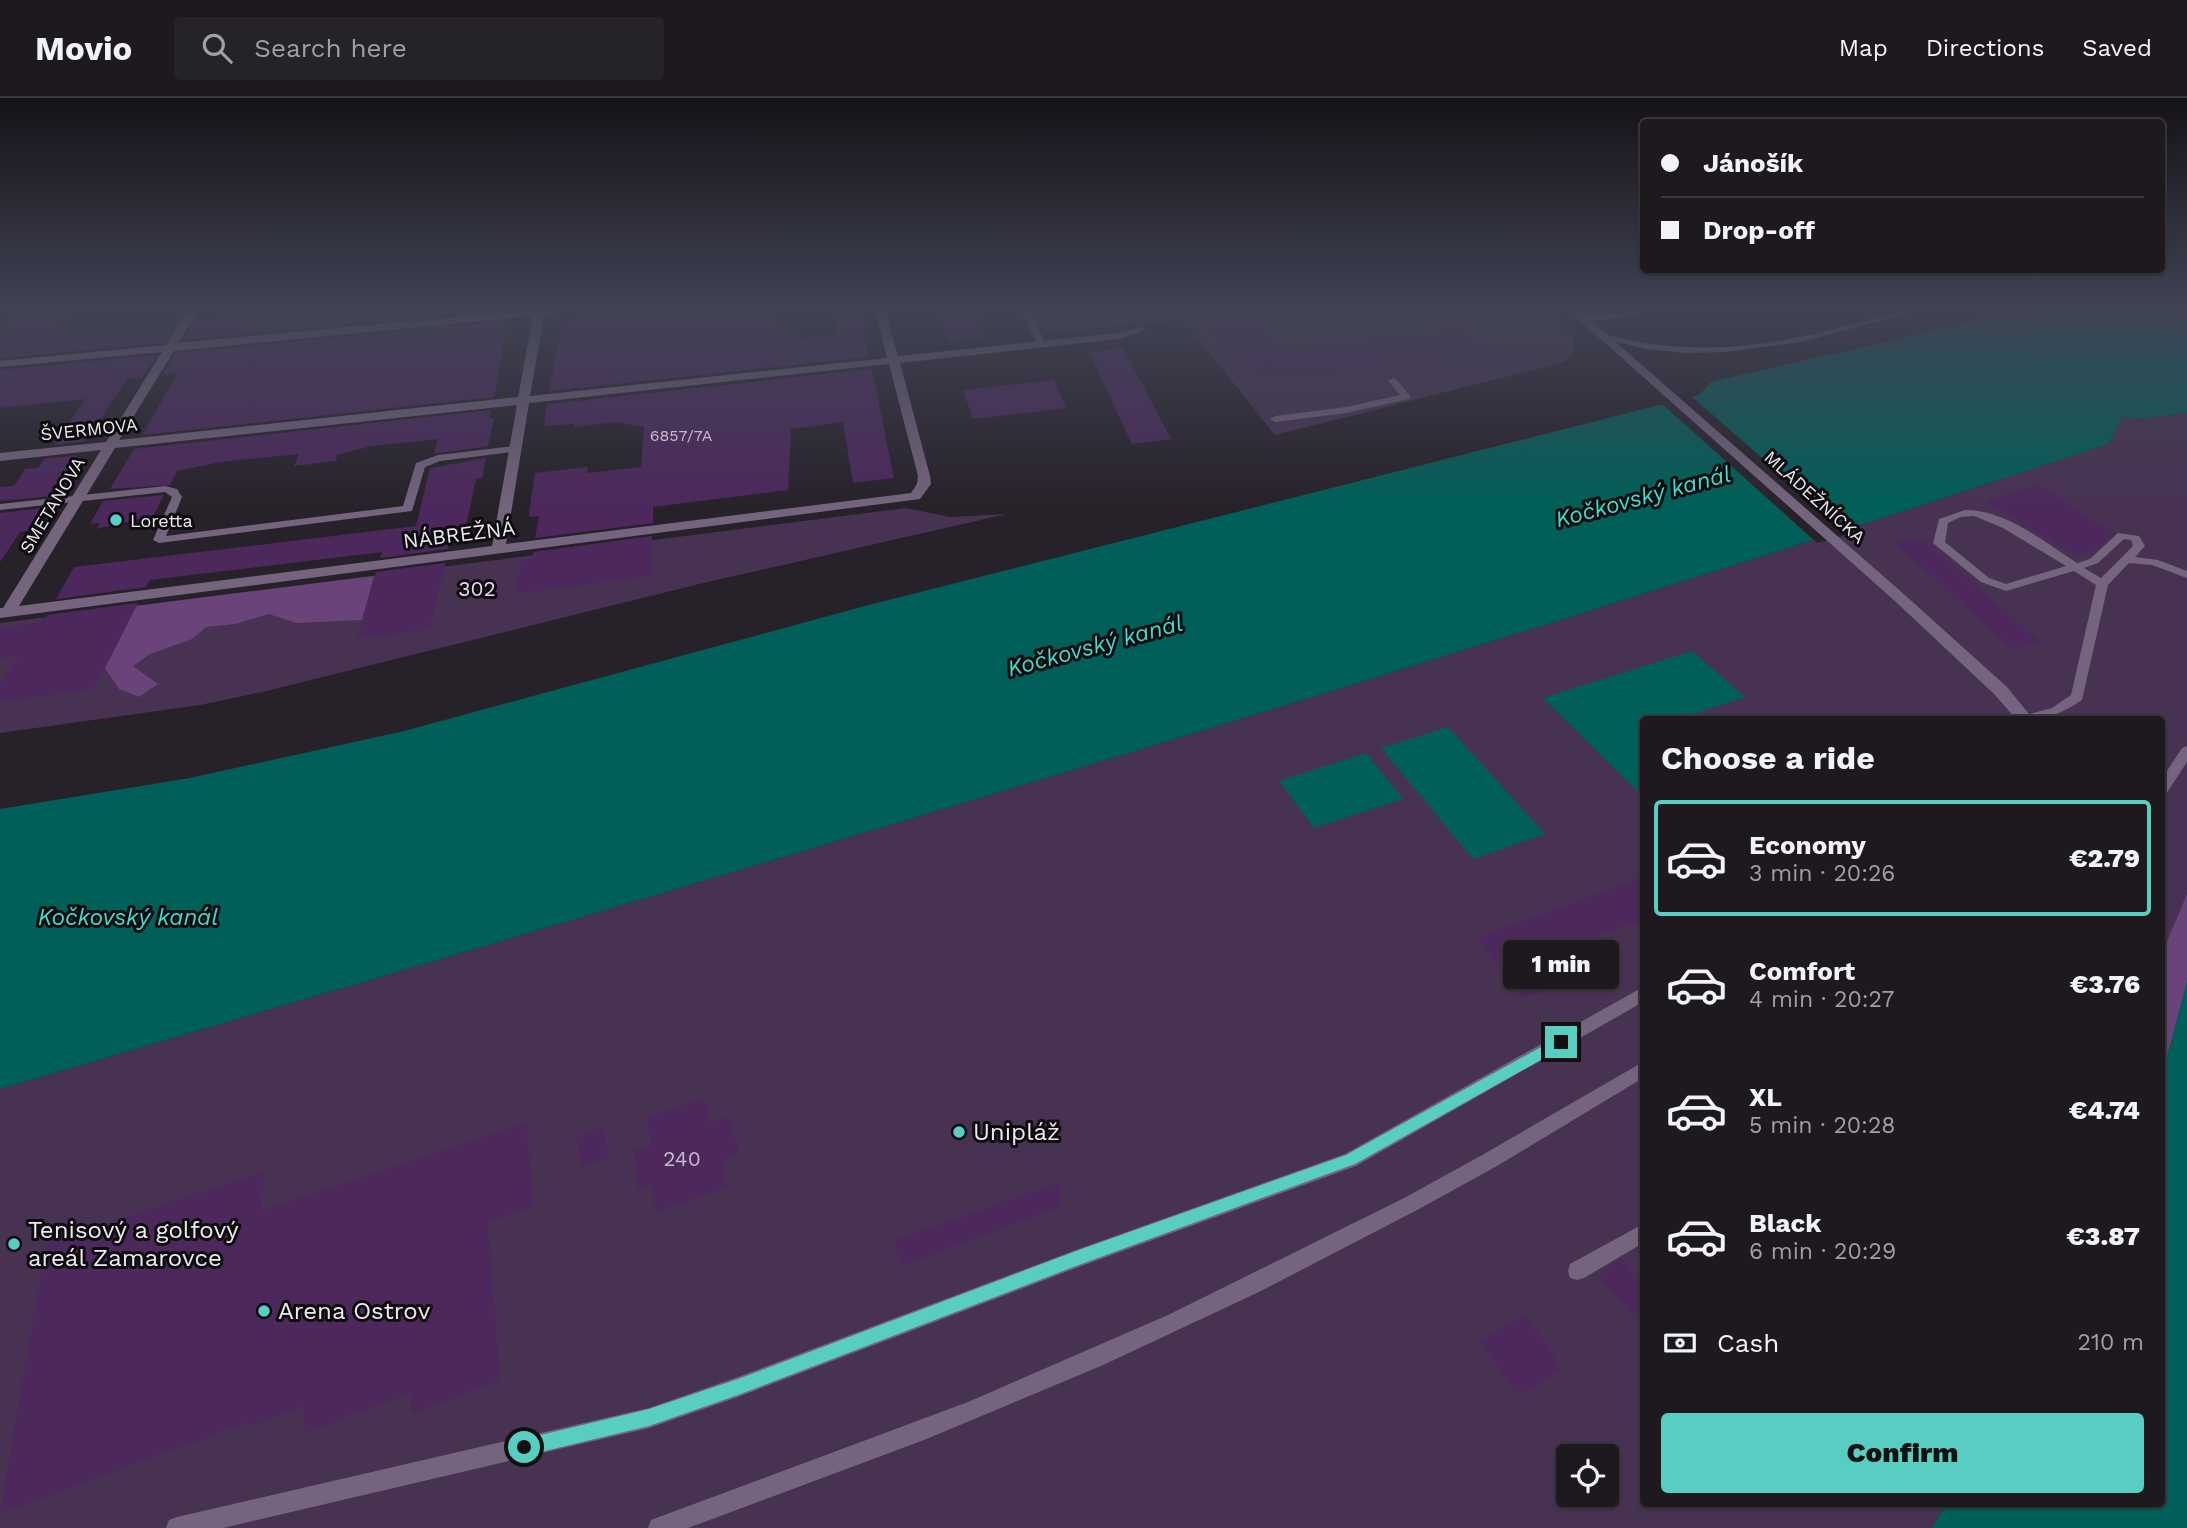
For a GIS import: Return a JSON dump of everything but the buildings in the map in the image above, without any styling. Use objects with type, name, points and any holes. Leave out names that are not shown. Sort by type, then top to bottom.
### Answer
[{"type":"street","name":"SMETANOVA","points":[[4,612],[152,377]]},
{"type":"street","points":[[498,550],[527,377]]},
{"type":"street","name":"ŠVERMOVA","points":[[0,457],[738,377]]},
{"type":"street","name":"NÁBREŽNÁ","points":[[4,612],[902,500],[921,491],[924,476],[897,377]]},
{"type":"street","name":"MLÁDEŽNÍCKA","points":[[1651,377],[2001,691],[2023,716]]},
{"type":"lane","points":[[1275,419],[1346,410],[1405,397],[1393,382]]},
{"type":"lane","points":[[0,507],[165,489],[173,491],[177,497],[159,540],[408,509],[420,465],[438,458],[515,449]]},
{"type":"lane","points":[[2037,716],[2056,711],[2077,697],[2102,584],[2139,546],[2135,538],[2122,535],[2094,561],[2076,568],[2006,587],[1985,580],[1939,543],[1943,521],[1960,513],[1992,518],[2076,568],[2102,584]]},
{"type":"lane","points":[[2127,559],[2154,562],[2187,575]]},
{"type":"lane","points":[[2165,785],[2187,751]]},
{"type":"lane","points":[[177,1528],[649,1418],[738,1387],[1076,1259],[1350,1160],[1640,996]]},
{"type":"lane","points":[[659,1528],[1009,1395],[1219,1302],[1431,1193],[1567,1117],[1640,1071]]},
{"type":"lane","points":[[1577,1271],[1640,1235]]},
{"type":"green space","points":[[1228,377],[1506,377],[1275,435]]},
{"type":"green space","points":[[2187,413],[2187,982],[2165,1065],[2165,716],[1640,716],[1640,1507],[1944,1507],[1932,1528],[0,1528],[0,1089],[1057,775],[1584,613],[2109,444],[2123,417],[2140,419]]},
{"type":"green space","name":"302","points":[[906,508],[950,517],[1007,514],[699,584],[262,692],[200,705],[0,733],[0,623]]},
{"type":"shaded area","points":[[374,576],[362,620],[296,623],[269,614],[235,624],[206,627],[192,639],[150,654],[133,666],[158,684],[139,697],[119,689],[105,668],[136,606]]},
{"type":"shaded area","points":[[2187,894],[2187,982],[2165,1065],[2165,946]]},
{"type":"water","name":"Kočkovský kanál","points":[[1734,377],[2187,377],[2187,413],[2140,419],[2123,417],[2109,444],[1584,613],[1057,775],[0,1089],[0,809],[190,778],[404,731],[865,606],[1699,395],[1711,382]]},
{"type":"water","points":[[1692,651],[1745,697],[1687,716],[1640,716],[1640,794],[1543,698]]},
{"type":"water","points":[[1448,727],[1545,834],[1473,859],[1381,748]]},
{"type":"water","points":[[1366,753],[1403,799],[1314,828],[1279,781]]},
{"type":"water","points":[[2187,982],[2187,1528],[1932,1528],[1944,1507],[2165,1507],[2165,1065]]},
{"type":"pier","points":[[1689,394],[1849,534],[1817,543],[1660,402]]},
{"type":"place","name":"Loretta","points":[[116,520]]},
{"type":"place","name":"Unipláž","points":[[959,1132]]},
{"type":"place","name":"Tenisový a golfový areál Zamarovce","points":[[14,1244]]},
{"type":"place","name":"Arena Ostrov","points":[[264,1311]]},
{"type":"route","points":[[524,1447],[649,1418],[1350,1160],[1561,1042]]}]
